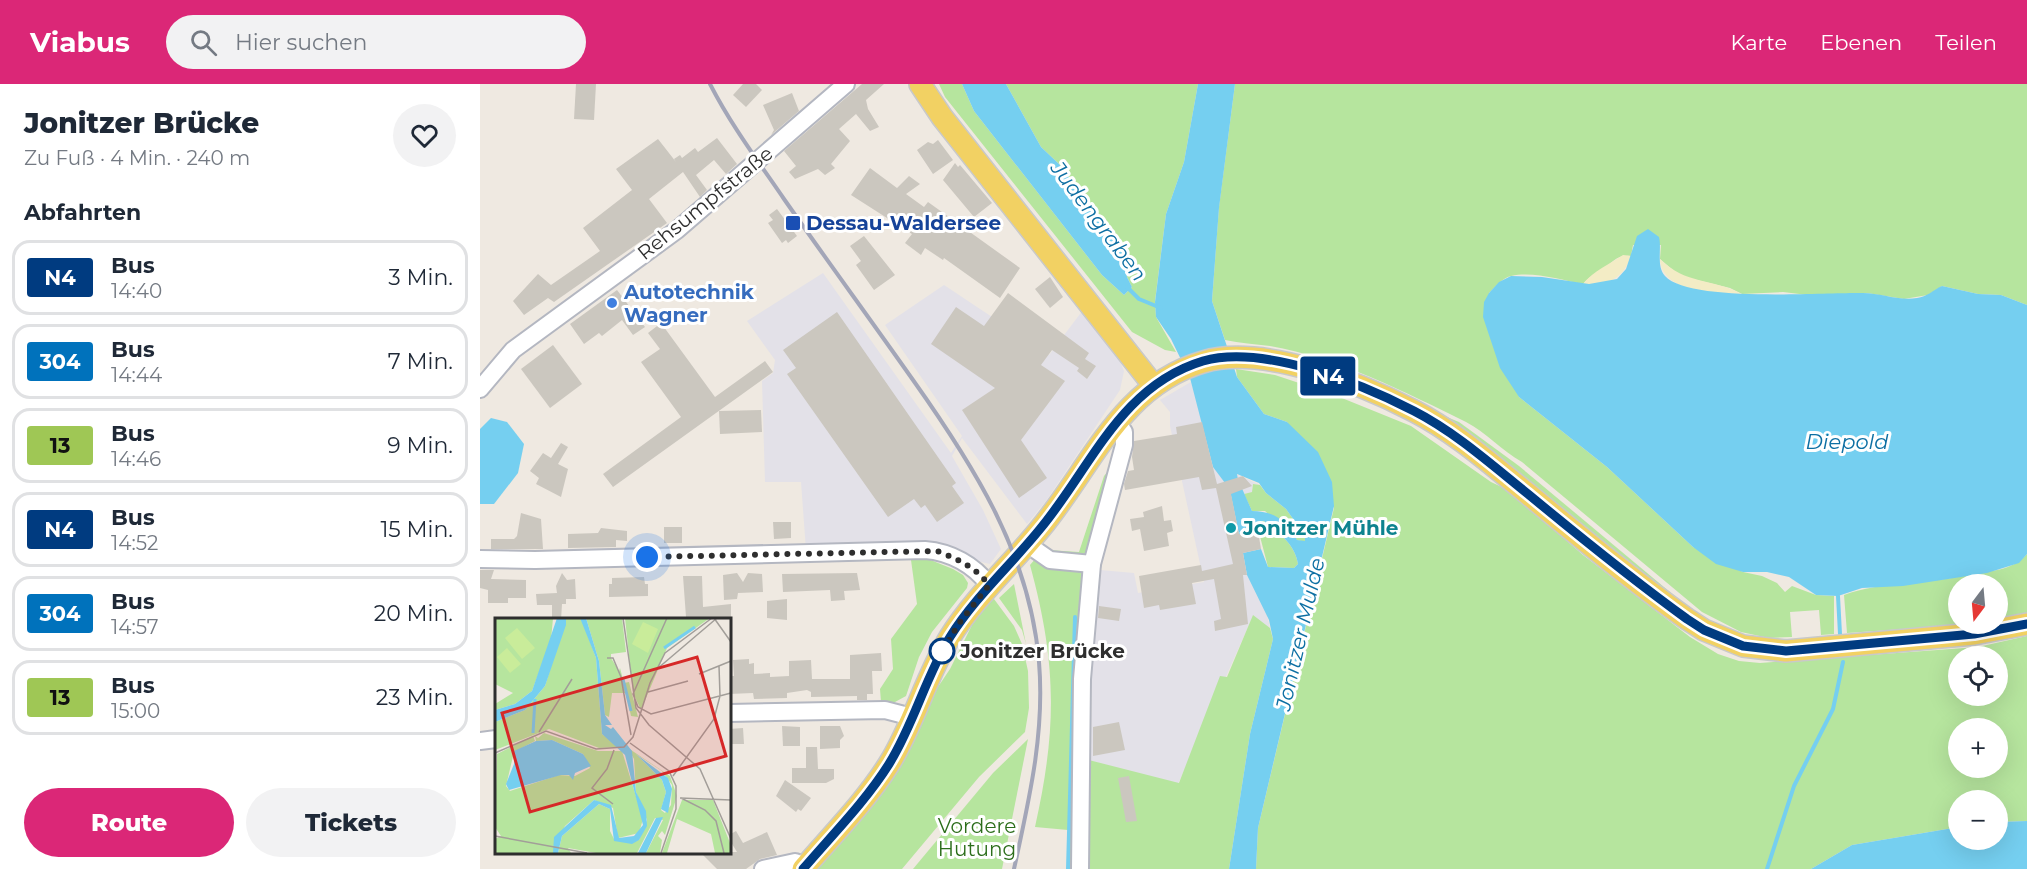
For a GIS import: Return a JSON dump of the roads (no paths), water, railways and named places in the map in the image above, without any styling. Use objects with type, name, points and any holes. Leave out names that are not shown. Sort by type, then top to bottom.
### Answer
[{"type":"main road","points":[[920,84],[942,117],[1154,386]]},
{"type":"main road","points":[[805,868],[881,776],[912,717],[927,679],[950,637],[989,585],[1059,506],[1116,421],[1154,386],[1172,375],[1203,362],[1237,356],[1268,358],[1309,369],[1414,411],[1476,453],[1668,606],[1704,630],[1729,642],[1756,649],[1792,651],[1974,634],[2027,624]]},
{"type":"street","name":"Rehsumpfstraße","points":[[480,388],[513,350],[676,230],[846,84]]},
{"type":"street","points":[[1080,869],[1082,679],[1092,564],[1124,445],[1124,432],[1116,421]]},
{"type":"street","points":[[1027,544],[1050,560],[1092,564]]},
{"type":"street","points":[[480,559],[535,560],[925,550],[937,551],[964,563],[981,575],[989,585]]},
{"type":"street","points":[[730,713],[885,710],[912,717]]},
{"type":"street","points":[[480,741],[495,739]]},
{"type":"street","points":[[763,869],[795,862],[805,868]]},
{"type":"water","points":[[962,84],[1006,84],[1041,147],[1059,164],[1111,234],[1125,257],[1127,277],[1132,287],[1124,295],[1102,275],[974,111]]},
{"type":"water","name":"Jonitzer Mulde","points":[[1198,84],[1235,84],[1219,208],[1212,301],[1237,377],[1264,414],[1287,422],[1318,452],[1332,482],[1334,506],[1258,828],[1256,869],[1229,869],[1250,734],[1273,639],[1269,620],[1247,575],[1243,553],[1261,549],[1268,567],[1294,568],[1298,564],[1290,545],[1264,521],[1256,522],[1258,531],[1239,534],[1229,486],[1240,484],[1252,511],[1260,511],[1279,518],[1289,527],[1297,540],[1305,541],[1305,531],[1301,530],[1286,509],[1266,493],[1259,483],[1237,474],[1238,480],[1225,483],[1213,467],[1190,378],[1171,339],[1156,317],[1155,302],[1166,214],[1184,162]]},
{"type":"water","name":"Diepold","points":[[1648,229],[1659,237],[1660,262],[1665,276],[1679,284],[1701,290],[1759,294],[1863,293],[1910,299],[1924,296],[1942,286],[1978,294],[2001,295],[2027,305],[2027,554],[2019,563],[1987,573],[1948,574],[1948,579],[1903,586],[1862,588],[1838,596],[1816,595],[1789,577],[1767,572],[1743,572],[1716,564],[1693,547],[1607,467],[1519,397],[1500,368],[1483,317],[1484,302],[1489,293],[1499,282],[1511,276],[1542,277],[1589,284],[1617,279],[1626,269],[1637,236]]},
{"type":"water","points":[[491,418],[507,422],[524,444],[518,473],[494,504],[480,504],[480,429]]},
{"type":"water","points":[[2027,821],[2027,869],[1811,869],[1852,845],[1948,829],[1948,850],[2008,850],[2008,822]]},
{"type":"waterway","name":"Judengraben","points":[[1127,287],[1139,299],[1161,308]]},
{"type":"waterway","points":[[1838,596],[1840,634]]},
{"type":"waterway","points":[[1068,869],[1075,617]]},
{"type":"waterway","points":[[1767,869],[1794,786],[1833,709],[1843,662]]},
{"type":"railway","points":[[710,84],[755,157],[936,412],[996,513],[1011,548],[1034,622],[1040,688],[1038,741],[1014,869]]},
{"type":"place","name":"Dessau-Waldersee","points":[[793,223]]},
{"type":"place","name":"Autotechnik Wagner","points":[[612,303]]},
{"type":"place","name":"Jonitzer Mühle","points":[[1231,528]]},
{"type":"place","name":"Jonitzer Brücke","points":[[942,651]]},
{"type":"park label","name":"Vordere Hutung","points":[[977,838]]}]
